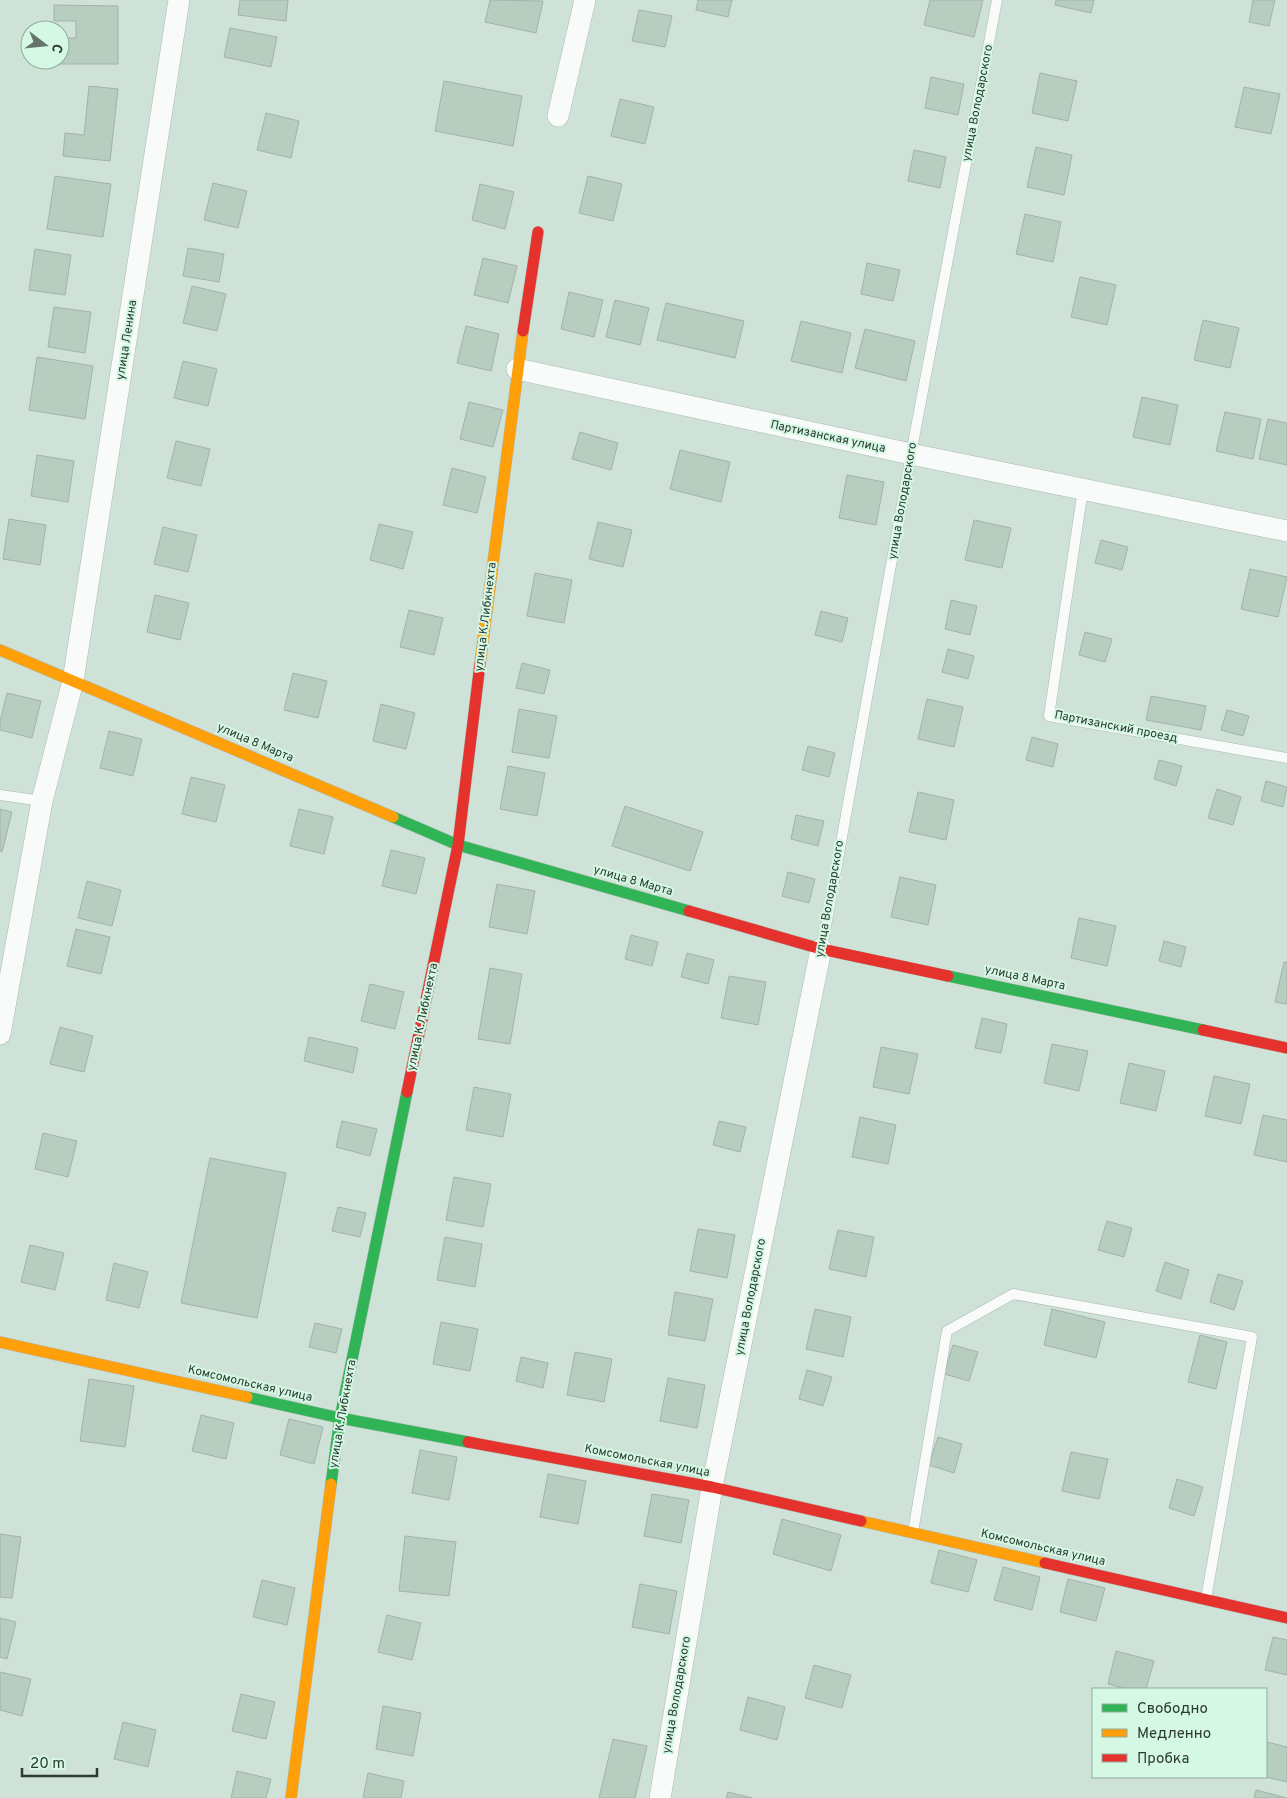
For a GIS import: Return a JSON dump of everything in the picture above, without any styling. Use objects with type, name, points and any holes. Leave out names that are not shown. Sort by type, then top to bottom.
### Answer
[{"type":"street","name":"улица Ленина","points":[[0,1034],[42,802],[73,681],[179,0]]},
{"type":"street","points":[[558,116],[585,0]]},
{"type":"street","name":"улица К.Либкнехта","points":[[291,1798],[340,1418],[458,845],[517,369],[538,232]]},
{"type":"street","name":"Партизанская улица","points":[[517,369],[911,454],[1287,531]]},
{"type":"street","name":"улица 8 Марта","points":[[0,650],[458,845],[821,948],[1287,1048]]},
{"type":"street","name":"улица Володарского","points":[[660,1798],[712,1487],[821,948]]},
{"type":"street","name":"Комсомольская улица","points":[[0,1342],[340,1418],[712,1487],[1287,1618]]},
{"type":"lane","name":"улица Володарского","points":[[821,948],[911,454],[997,0]]},
{"type":"lane","name":"Партизанский проезд","points":[[1083,489],[1049,716],[1287,758]]},
{"type":"lane","points":[[0,795],[42,802]]},
{"type":"lane","points":[[913,1533],[947,1331],[1013,1294],[1252,1337],[1206,1599]]},
{"type":"building","points":[[240,0],[288,0],[286,21],[238,15]]},
{"type":"building","points":[[490,0],[543,1],[536,33],[485,22]]},
{"type":"building","points":[[698,0],[732,0],[728,17],[696,10]]},
{"type":"building","points":[[930,0],[983,0],[974,37],[924,25]]},
{"type":"building","points":[[1056,0],[1094,0],[1091,13],[1055,5]]},
{"type":"building","points":[[1253,0],[1275,0],[1269,26],[1249,22]]},
{"type":"building","points":[[54,5],[118,6],[118,64],[70,64],[70,38],[76,38],[76,21],[54,20]]},
{"type":"building","points":[[639,10],[672,16],[665,47],[632,41]]},
{"type":"building","points":[[230,28],[277,37],[271,67],[224,57]]},
{"type":"building","points":[[1040,73],[1077,81],[1068,121],[1032,113]]},
{"type":"building","points":[[931,77],[964,84],[958,115],[925,108]]},
{"type":"building","points":[[444,81],[522,96],[513,146],[435,131]]},
{"type":"building","points":[[89,86],[118,89],[110,161],[63,156],[65,133],[84,135]]},
{"type":"building","points":[[1244,87],[1280,94],[1271,134],[1235,127]]},
{"type":"building","points":[[620,99],[654,107],[645,144],[611,136]]},
{"type":"building","points":[[266,113],[299,121],[291,158],[257,150]]},
{"type":"building","points":[[1036,147],[1072,155],[1064,195],[1027,187]]},
{"type":"building","points":[[914,150],[946,157],[940,188],[908,181]]},
{"type":"building","points":[[55,176],[111,184],[103,237],[47,229]]},
{"type":"building","points":[[588,176],[622,184],[613,221],[579,213]]},
{"type":"building","points":[[213,183],[247,191],[238,228],[204,220]]},
{"type":"building","points":[[480,184],[514,192],[505,229],[472,220]]},
{"type":"building","points":[[1025,214],[1061,222],[1053,262],[1016,254]]},
{"type":"building","points":[[188,248],[224,254],[219,282],[183,276]]},
{"type":"building","points":[[35,249],[71,255],[65,295],[29,290]]},
{"type":"building","points":[[483,258],[517,266],[508,303],[474,295]]},
{"type":"building","points":[[867,263],[900,270],[893,301],[861,294]]},
{"type":"building","points":[[1080,277],[1116,285],[1107,325],[1071,317]]},
{"type":"building","points":[[192,286],[226,294],[217,331],[183,323]]},
{"type":"building","points":[[569,292],[603,300],[594,337],[561,329]]},
{"type":"building","points":[[615,300],[649,308],[640,345],[606,337]]},
{"type":"building","points":[[666,303],[744,321],[735,358],[657,340]]},
{"type":"building","points":[[54,307],[91,312],[85,353],[48,347]]},
{"type":"building","points":[[1203,320],[1239,328],[1230,368],[1194,360]]},
{"type":"building","points":[[801,321],[851,333],[842,373],[791,361]]},
{"type":"building","points":[[466,326],[499,334],[491,371],[457,363]]},
{"type":"building","points":[[865,329],[915,341],[906,381],[855,368]]},
{"type":"building","points":[[37,357],[93,366],[85,419],[29,410]]},
{"type":"building","points":[[183,361],[217,369],[208,406],[174,398]]},
{"type":"building","points":[[1142,397],[1178,405],[1170,445],[1133,437]]},
{"type":"building","points":[[469,402],[503,410],[493,447],[460,439]]},
{"type":"building","points":[[1225,412],[1261,419],[1253,459],[1216,451]]},
{"type":"building","points":[[1268,419],[1287,423],[1287,465],[1259,459]]},
{"type":"building","points":[[580,432],[618,443],[611,470],[572,459]]},
{"type":"building","points":[[176,441],[210,449],[201,486],[167,478]]},
{"type":"building","points":[[680,450],[730,462],[721,502],[670,489]]},
{"type":"building","points":[[37,455],[74,461],[68,502],[31,496]]},
{"type":"building","points":[[452,468],[486,477],[477,513],[443,505]]},
{"type":"building","points":[[847,475],[884,482],[876,525],[839,518]]},
{"type":"building","points":[[9,519],[46,525],[40,565],[3,559]]},
{"type":"building","points":[[974,520],[1011,528],[1002,568],[965,560]]},
{"type":"building","points":[[598,522],[632,530],[623,567],[589,559]]},
{"type":"building","points":[[379,524],[413,532],[403,569],[370,560]]},
{"type":"building","points":[[163,527],[197,535],[188,572],[154,564]]},
{"type":"building","points":[[1101,540],[1128,547],[1122,570],[1095,563]]},
{"type":"building","points":[[1250,569],[1287,577],[1278,617],[1241,609]]},
{"type":"building","points":[[535,573],[572,580],[564,623],[527,616]]},
{"type":"building","points":[[155,595],[189,603],[180,640],[147,632]]},
{"type":"building","points":[[951,600],[977,606],[970,635],[945,629]]},
{"type":"building","points":[[409,610],[443,618],[434,655],[400,647]]},
{"type":"building","points":[[821,611],[848,618],[842,642],[815,635]]},
{"type":"building","points":[[1085,632],[1112,639],[1105,662],[1079,655]]},
{"type":"building","points":[[948,649],[974,656],[968,679],[942,672]]},
{"type":"building","points":[[522,663],[550,670],[544,694],[516,688]]},
{"type":"building","points":[[293,673],[327,681],[318,718],[284,710]]},
{"type":"building","points":[[7,693],[41,701],[32,738],[0,730]]},
{"type":"building","points":[[1151,696],[1206,706],[1201,730],[1146,720]]},
{"type":"building","points":[[927,699],[963,707],[954,747],[918,739]]},
{"type":"building","points":[[381,704],[415,713],[406,749],[373,741]]},
{"type":"building","points":[[519,709],[557,716],[549,758],[512,752]]},
{"type":"building","points":[[1227,710],[1249,716],[1243,736],[1221,730]]},
{"type":"building","points":[[109,731],[142,739],[133,776],[100,768]]},
{"type":"building","points":[[1032,737],[1058,744],[1053,767],[1026,760]]},
{"type":"building","points":[[808,746],[835,753],[829,777],[802,770]]},
{"type":"building","points":[[1159,760],[1182,766],[1176,786],[1154,779]]},
{"type":"building","points":[[508,766],[545,773],[537,816],[500,809]]},
{"type":"building","points":[[191,777],[225,785],[216,822],[182,814]]},
{"type":"building","points":[[1266,781],[1287,787],[1283,807],[1261,801]]},
{"type":"building","points":[[1217,789],[1241,797],[1233,825],[1208,818]]},
{"type":"building","points":[[918,792],[954,800],[946,840],[909,832]]},
{"type":"building","points":[[625,806],[703,832],[690,871],[612,846]]},
{"type":"building","points":[[0,809],[12,812],[2,852],[0,851]]},
{"type":"building","points":[[299,809],[333,817],[324,854],[290,846]]},
{"type":"building","points":[[796,815],[824,821],[818,846],[791,839]]},
{"type":"building","points":[[391,850],[425,858],[416,894],[382,886]]},
{"type":"building","points":[[788,872],[815,879],[809,903],[782,896]]},
{"type":"building","points":[[900,877],[936,885],[928,925],[891,917]]},
{"type":"building","points":[[87,881],[121,890],[112,926],[78,918]]},
{"type":"building","points":[[497,884],[535,891],[527,934],[489,927]]},
{"type":"building","points":[[1079,918],[1116,926],[1107,966],[1071,958]]},
{"type":"building","points":[[76,929],[110,937],[101,974],[67,966]]},
{"type":"building","points":[[631,935],[658,942],[652,966],[625,959]]},
{"type":"building","points":[[1164,941],[1186,947],[1181,967],[1159,961]]},
{"type":"building","points":[[687,953],[714,960],[708,984],[681,977]]},
{"type":"building","points":[[1284,962],[1287,962],[1287,1004],[1275,1002]]},
{"type":"building","points":[[490,968],[522,974],[510,1044],[478,1039]]},
{"type":"building","points":[[729,976],[766,982],[758,1025],[721,1018]]},
{"type":"building","points":[[370,984],[404,992],[395,1029],[361,1021]]},
{"type":"building","points":[[982,1018],[1007,1024],[1001,1053],[975,1048]]},
{"type":"building","points":[[60,1027],[93,1036],[84,1072],[50,1064]]},
{"type":"building","points":[[309,1037],[358,1048],[353,1073],[304,1061]]},
{"type":"building","points":[[1052,1044],[1088,1051],[1079,1091],[1044,1083]]},
{"type":"building","points":[[881,1047],[918,1054],[909,1094],[873,1087]]},
{"type":"building","points":[[1129,1063],[1165,1071],[1156,1111],[1120,1103]]},
{"type":"building","points":[[1214,1076],[1250,1084],[1241,1124],[1205,1116]]},
{"type":"building","points":[[474,1087],[511,1094],[503,1137],[466,1130]]},
{"type":"building","points":[[1263,1115],[1287,1120],[1287,1162],[1254,1155]]},
{"type":"building","points":[[860,1117],[896,1125],[888,1164],[852,1157]]},
{"type":"building","points":[[342,1121],[377,1129],[370,1156],[336,1147]]},
{"type":"building","points":[[719,1121],[746,1127],[740,1152],[713,1145]]},
{"type":"building","points":[[43,1133],[77,1141],[68,1177],[35,1169]]},
{"type":"building","points":[[210,1158],[286,1173],[257,1318],[181,1303]]},
{"type":"building","points":[[454,1177],[491,1184],[483,1227],[446,1220]]},
{"type":"building","points":[[338,1207],[366,1213],[360,1237],[332,1231]]},
{"type":"building","points":[[1107,1221],[1132,1228],[1124,1257],[1098,1250]]},
{"type":"building","points":[[698,1229],[735,1235],[727,1278],[690,1271]]},
{"type":"building","points":[[838,1230],[874,1237],[866,1277],[829,1269]]},
{"type":"building","points":[[445,1237],[482,1244],[475,1287],[437,1280]]},
{"type":"building","points":[[30,1245],[64,1253],[55,1290],[21,1282]]},
{"type":"building","points":[[1165,1262],[1189,1270],[1181,1299],[1156,1291]]},
{"type":"building","points":[[114,1263],[148,1272],[139,1308],[106,1300]]},
{"type":"building","points":[[1218,1274],[1243,1281],[1234,1310],[1210,1302]]},
{"type":"building","points":[[675,1292],[713,1299],[705,1341],[668,1335]]},
{"type":"building","points":[[815,1309],[851,1317],[843,1357],[806,1349]]},
{"type":"building","points":[[1052,1309],[1105,1322],[1096,1358],[1044,1345]]},
{"type":"building","points":[[441,1322],[478,1329],[470,1371],[433,1364]]},
{"type":"building","points":[[315,1323],[342,1329],[336,1353],[309,1347]]},
{"type":"building","points":[[1200,1335],[1227,1342],[1216,1389],[1188,1382]]},
{"type":"building","points":[[953,1345],[978,1352],[969,1381],[944,1374]]},
{"type":"building","points":[[575,1352],[612,1359],[604,1402],[567,1395]]},
{"type":"building","points":[[521,1357],[548,1363],[543,1388],[516,1381]]},
{"type":"building","points":[[807,1370],[832,1377],[823,1406],[799,1399]]},
{"type":"building","points":[[668,1378],[705,1385],[697,1428],[660,1421]]},
{"type":"building","points":[[89,1379],[134,1386],[125,1447],[80,1441]]},
{"type":"building","points":[[201,1415],[234,1423],[226,1459],[192,1451]]},
{"type":"building","points":[[289,1419],[323,1427],[314,1464],[280,1455]]},
{"type":"building","points":[[938,1437],[962,1444],[954,1473],[929,1465]]},
{"type":"building","points":[[420,1450],[457,1457],[449,1500],[412,1493]]},
{"type":"building","points":[[1071,1452],[1108,1459],[1099,1499],[1062,1491]]},
{"type":"building","points":[[548,1474],[586,1481],[578,1524],[540,1517]]},
{"type":"building","points":[[1177,1479],[1203,1487],[1194,1516],[1169,1508]]},
{"type":"building","points":[[652,1494],[689,1500],[681,1543],[644,1536]]},
{"type":"building","points":[[782,1519],[841,1535],[831,1571],[773,1554]]},
{"type":"building","points":[[0,1534],[21,1537],[12,1598],[0,1597]]},
{"type":"building","points":[[405,1536],[456,1542],[449,1596],[399,1591]]},
{"type":"building","points":[[939,1550],[977,1560],[968,1592],[931,1583]]},
{"type":"building","points":[[1003,1567],[1040,1577],[1032,1610],[994,1600]]},
{"type":"building","points":[[1068,1579],[1105,1588],[1096,1621],[1060,1612]]},
{"type":"building","points":[[262,1580],[295,1588],[287,1625],[253,1617]]},
{"type":"building","points":[[640,1584],[677,1591],[669,1634],[632,1627]]},
{"type":"building","points":[[387,1615],[421,1623],[412,1660],[378,1652]]},
{"type":"building","points":[[0,1618],[16,1622],[7,1659],[0,1657]]},
{"type":"building","points":[[1273,1637],[1287,1640],[1287,1675],[1265,1670]]},
{"type":"building","points":[[1116,1651],[1154,1661],[1146,1688],[1123,1688],[1108,1684]]},
{"type":"building","points":[[814,1665],[851,1675],[842,1708],[805,1698]]},
{"type":"building","points":[[0,1672],[31,1679],[22,1716],[0,1710]]},
{"type":"building","points":[[241,1694],[275,1702],[266,1739],[232,1731]]},
{"type":"building","points":[[748,1697],[785,1707],[777,1740],[740,1730]]},
{"type":"building","points":[[383,1706],[421,1713],[413,1756],[376,1749]]},
{"type":"building","points":[[123,1722],[156,1730],[148,1767],[114,1759]]},
{"type":"building","points":[[613,1739],[647,1746],[635,1798],[599,1798]]},
{"type":"building","points":[[1267,1742],[1287,1747],[1287,1782],[1267,1777]]},
{"type":"building","points":[[237,1771],[271,1779],[266,1798],[231,1798]]},
{"type":"building","points":[[368,1773],[404,1781],[401,1798],[363,1798]]},
{"type":"building","points":[[1256,1790],[1287,1798],[1254,1798]]},
{"type":"building","points":[[728,1792],[752,1798],[726,1798]]},
{"type":"traffic: fast","points":[[393,817],[458,845],[689,911]]},
{"type":"traffic: fast","points":[[948,976],[1203,1030]]},
{"type":"traffic: fast","points":[[331,1484],[340,1418],[407,1092]]},
{"type":"traffic: fast","points":[[247,1397],[340,1418],[468,1442]]},
{"type":"traffic: slow","points":[[480,664],[523,331]]},
{"type":"traffic: slow","points":[[0,650],[393,817]]},
{"type":"traffic: slow","points":[[0,1342],[247,1397]]},
{"type":"traffic: slow","points":[[291,1798],[331,1484]]},
{"type":"traffic: slow","points":[[861,1521],[1045,1563]]},
{"type":"traffic: jam","points":[[523,331],[538,232]]},
{"type":"traffic: jam","points":[[407,1092],[458,845],[480,664]]},
{"type":"traffic: jam","points":[[689,911],[821,949],[948,976]]},
{"type":"traffic: jam","points":[[1203,1030],[1287,1048]]},
{"type":"traffic: jam","points":[[468,1442],[712,1487],[861,1521]]},
{"type":"traffic: jam","points":[[1045,1563],[1287,1618]]}]
